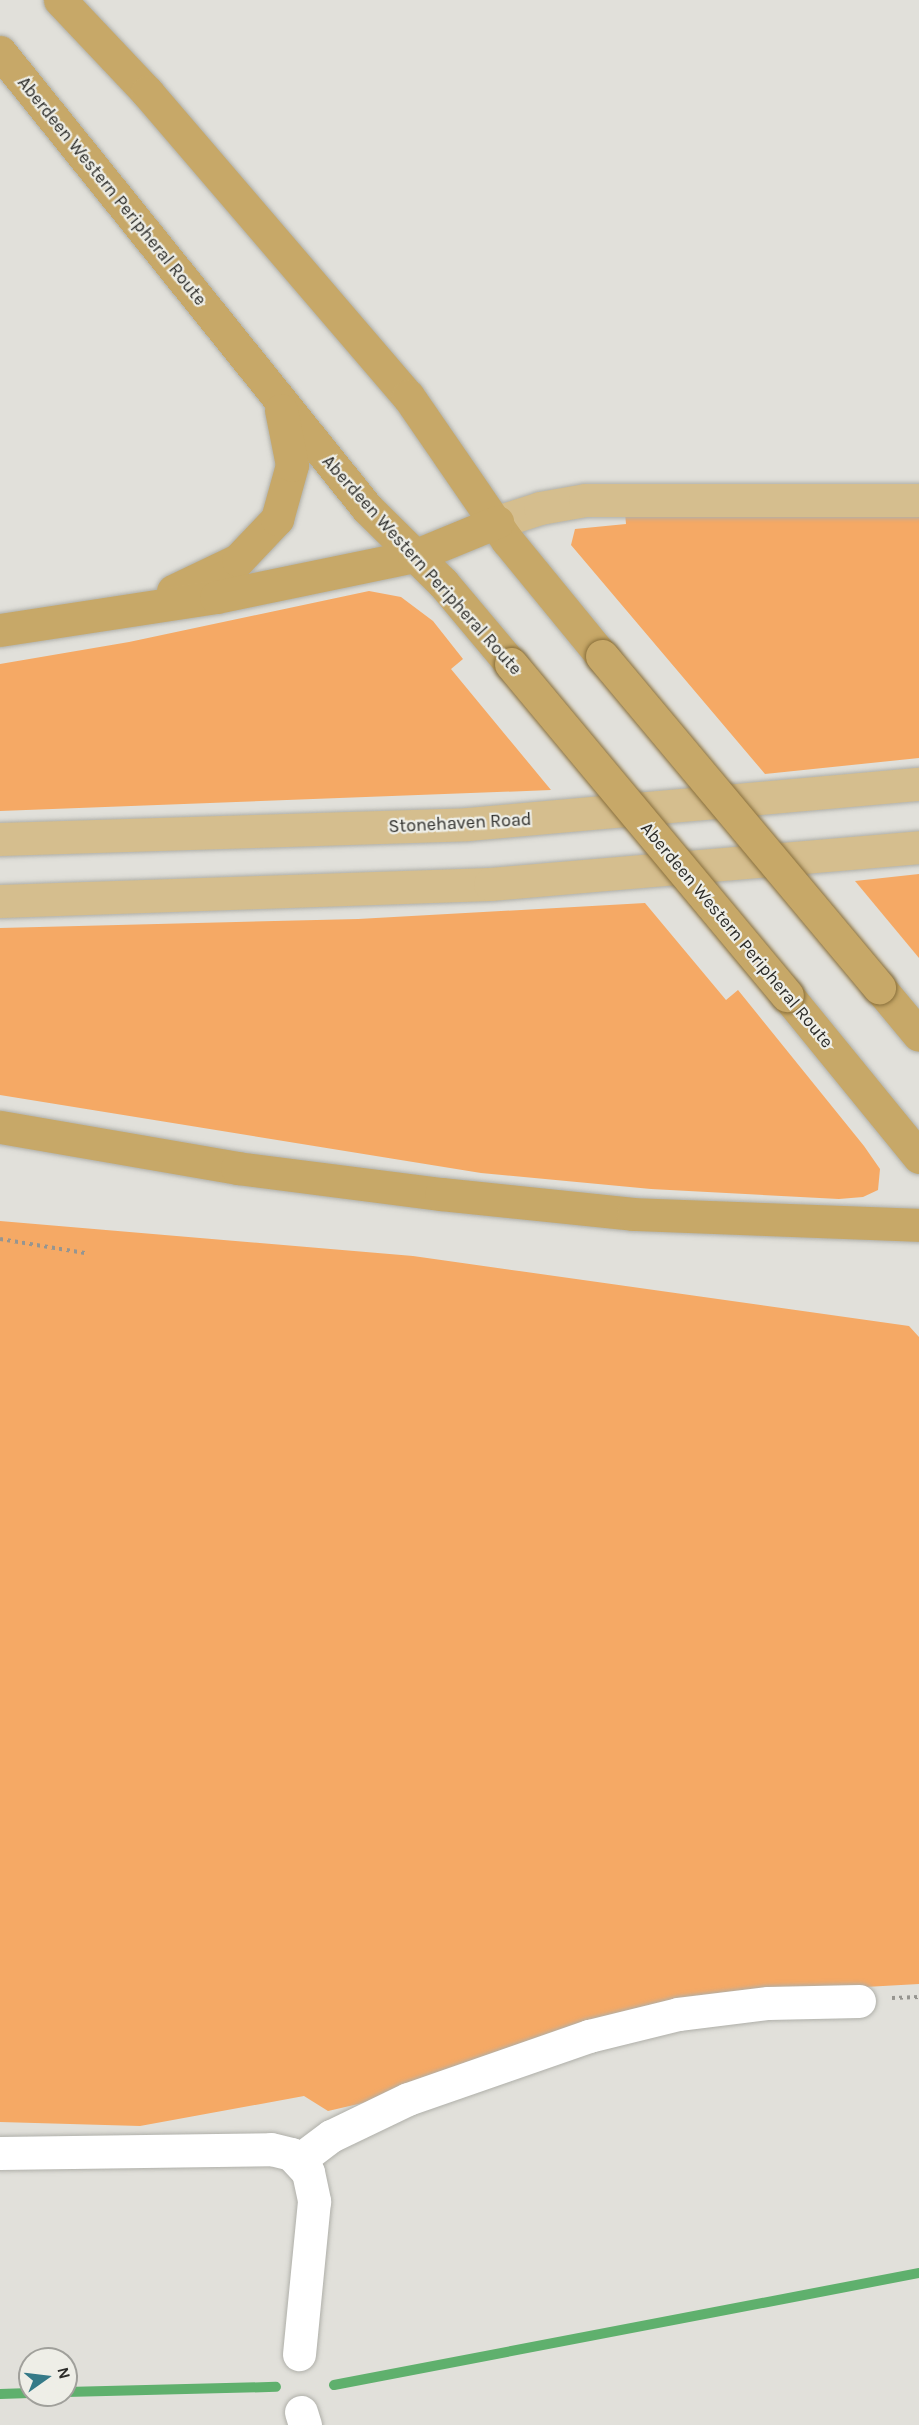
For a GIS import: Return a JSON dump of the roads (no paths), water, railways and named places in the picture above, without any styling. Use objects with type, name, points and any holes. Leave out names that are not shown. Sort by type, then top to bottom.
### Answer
[{"type":"highway","points":[[60,0],[147,92],[408,396],[497,522],[602,656],[919,1035]]},
{"type":"highway","name":"Aberdeen Western Peripheral Route","points":[[0,52],[367,508],[414,556],[511,664],[919,1157]]},
{"type":"highway","points":[[129,607],[195,582],[238,560],[277,519],[290,483],[291,446],[280,409],[265,382]]},
{"type":"highway","points":[[0,630],[129,607],[216,597],[414,556],[497,522]]},
{"type":"highway","points":[[0,1127],[237,1168],[452,1196],[633,1214],[919,1225]]},
{"type":"main road","points":[[497,522],[540,508],[585,500],[919,500]]},
{"type":"main road","name":"Stonehaven Road","points":[[0,839],[468,824],[919,784]]},
{"type":"main road","points":[[0,901],[490,884],[919,847]]},
{"type":"street","points":[[299,2160],[331,2136],[408,2099],[589,2036],[678,2014],[768,2003],[859,2001]]},
{"type":"street","points":[[0,2153],[271,2149],[299,2160],[314,2186],[299,2354]]},
{"type":"waterway","points":[[334,2385],[919,2273]]},
{"type":"waterway","points":[[78,2392],[276,2387]]},
{"type":"waterway","points":[[0,2394],[18,2393]]}]
